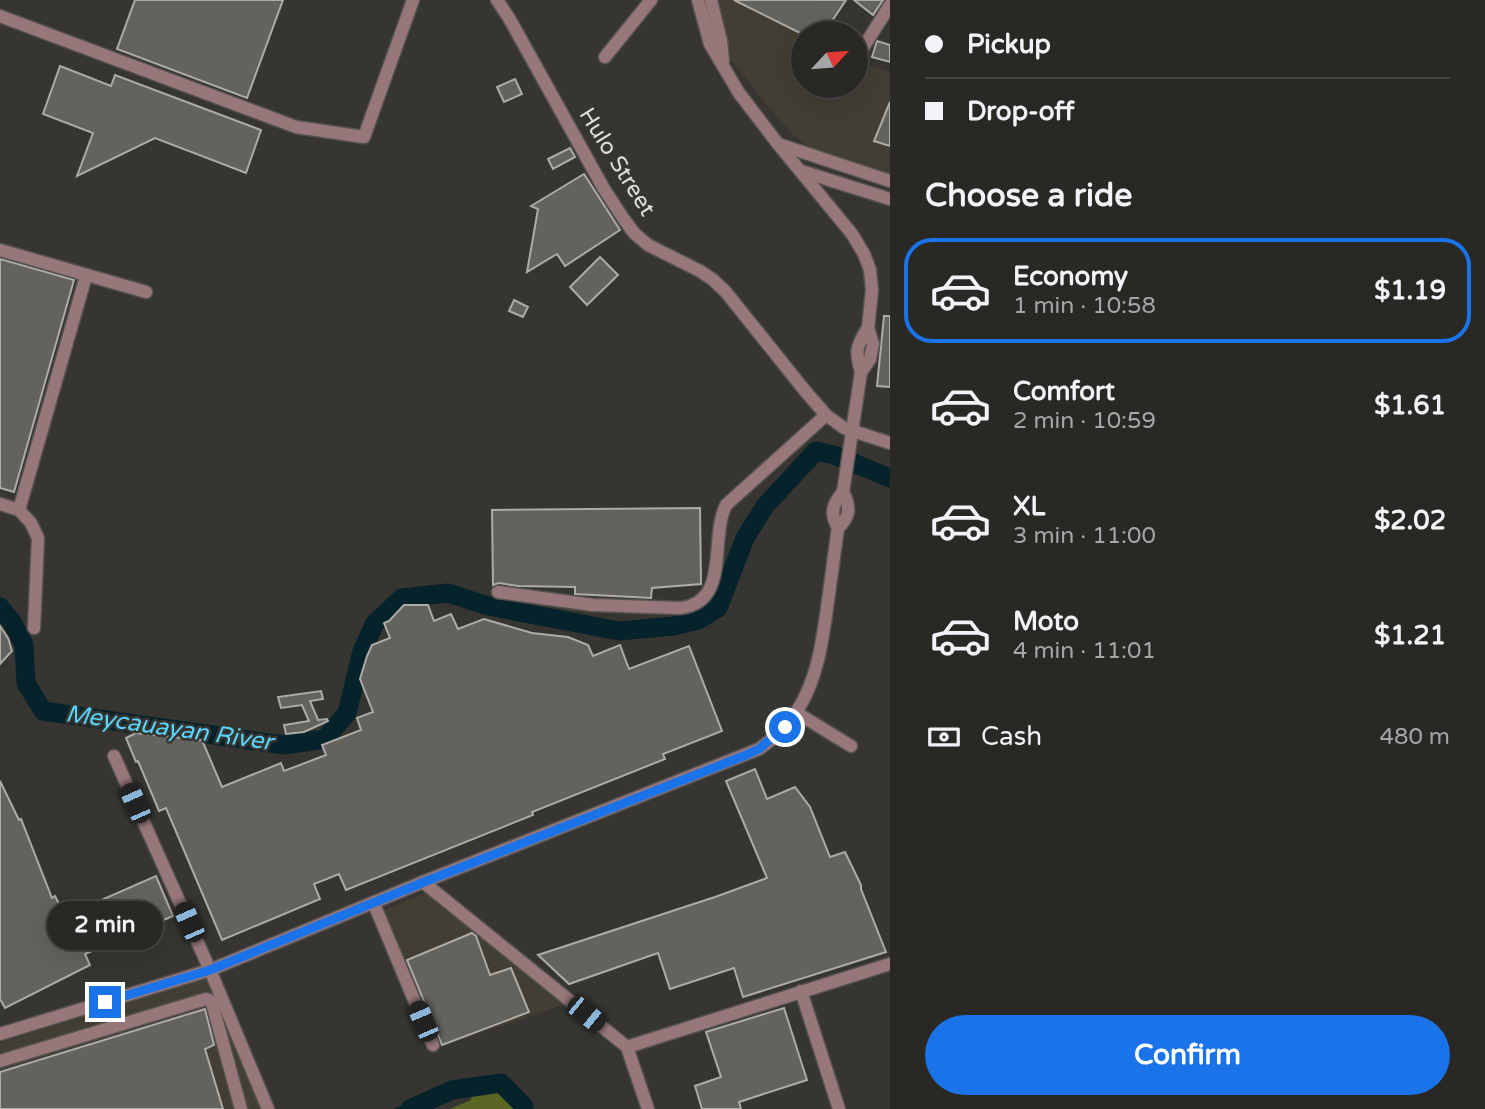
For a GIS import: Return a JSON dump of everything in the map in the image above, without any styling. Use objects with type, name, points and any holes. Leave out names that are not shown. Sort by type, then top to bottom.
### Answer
[{"type":"street","points":[[0,16],[296,127],[364,137],[413,0]]},
{"type":"street","name":"Hulo Street","points":[[497,0],[604,189],[629,225],[648,245],[700,271],[725,290],[826,415],[836,423],[890,443]]},
{"type":"street","points":[[605,57],[651,0]]},
{"type":"street","points":[[0,1034],[210,970],[753,752],[773,738],[797,713],[820,655],[838,528],[846,520],[849,502],[843,492],[852,430],[861,372],[870,359],[873,344],[868,328],[872,290],[870,270],[852,234],[738,93],[710,44],[698,0]]},
{"type":"street","points":[[711,0],[721,41],[723,65]]},
{"type":"street","points":[[868,40],[890,5]]},
{"type":"street","points":[[778,144],[890,181]]},
{"type":"street","points":[[801,171],[890,199]]},
{"type":"street","points":[[862,190],[867,173]]},
{"type":"street","points":[[826,201],[843,184]]},
{"type":"street","points":[[0,250],[146,292]]},
{"type":"street","points":[[19,509],[86,276]]},
{"type":"street","points":[[498,592],[593,605],[692,607],[711,590],[719,526],[726,505],[826,415]]},
{"type":"street","points":[[0,504],[19,509],[31,523],[38,538],[34,628]]},
{"type":"street","points":[[797,713],[851,746]]},
{"type":"street","points":[[114,756],[210,970],[268,1109]]},
{"type":"street","points":[[424,882],[627,1047],[648,1109]]},
{"type":"street","points":[[374,904],[433,1045]]},
{"type":"street","points":[[627,1047],[890,964]]},
{"type":"street","points":[[801,991],[839,1109]]},
{"type":"street","points":[[0,1061],[206,999],[212,1003],[241,1109]]},
{"type":"shaded area","points":[[716,0],[847,0],[832,21],[791,21],[791,98],[868,98],[868,64],[890,72],[890,175],[814,150],[794,136],[730,58]]},
{"type":"shaded area","points":[[427,892],[563,1005],[432,1050],[376,914]]},
{"type":"shaded area","points":[[207,978],[263,1109],[0,1109],[0,1043]]},
{"type":"green space","points":[[500,1089],[518,1109],[450,1109],[471,1100],[472,1093]]},
{"type":"water","points":[[451,1082],[455,1097],[428,1109],[394,1109]]},
{"type":"building","points":[[135,0],[283,0],[247,98],[117,49]]},
{"type":"building","points":[[734,0],[846,0],[832,21],[791,21],[791,28]]},
{"type":"building","points":[[854,0],[883,0],[873,15]]},
{"type":"building","points":[[877,41],[890,45],[890,62],[872,57]]},
{"type":"building","points":[[60,66],[111,86],[115,75],[261,130],[246,173],[155,138],[77,176],[93,133],[43,114]]},
{"type":"building","points":[[515,79],[522,94],[504,102],[497,87]]},
{"type":"building","points":[[890,102],[890,146],[874,141]]},
{"type":"building","points":[[570,148],[575,157],[553,169],[548,159]]},
{"type":"building","points":[[584,174],[620,230],[565,266],[557,254],[527,272],[538,209],[531,206]]},
{"type":"building","points":[[600,257],[618,275],[587,305],[570,287]]},
{"type":"building","points":[[0,259],[74,280],[14,492],[0,488]]},
{"type":"building","points":[[514,300],[528,307],[523,317],[509,311]]},
{"type":"building","points":[[884,316],[890,316],[890,387],[877,386]]},
{"type":"building","points":[[700,508],[701,584],[652,588],[651,598],[575,594],[575,587],[499,583],[493,585],[492,510]]},
{"type":"building","points":[[404,605],[428,605],[434,621],[451,614],[458,629],[484,619],[532,633],[568,637],[588,645],[593,656],[620,645],[629,669],[689,646],[722,731],[663,754],[665,759],[532,812],[533,815],[346,890],[339,874],[314,884],[320,899],[222,940],[166,808],[159,811],[126,738],[136,733],[202,740],[222,787],[281,763],[284,771],[326,755],[322,745],[361,730],[357,718],[373,712],[360,679],[372,645],[390,638],[384,623]]},
{"type":"building","points":[[0,626],[12,651],[0,664]]},
{"type":"building","points":[[321,691],[323,699],[310,701],[318,720],[328,721],[304,732],[286,734],[284,725],[309,721],[302,705],[281,708],[278,697]]},
{"type":"building","points":[[755,769],[767,799],[795,787],[810,807],[830,857],[845,852],[861,885],[886,952],[743,997],[734,968],[670,989],[658,953],[569,984],[538,955],[767,878],[726,781]]},
{"type":"building","points":[[0,781],[19,820],[21,819],[52,898],[55,896],[65,916],[156,876],[173,916],[85,954],[90,965],[5,1008],[0,999]]},
{"type":"building","points":[[472,933],[476,936],[490,975],[511,968],[529,1012],[442,1045],[407,960]]},
{"type":"building","points":[[784,1008],[807,1080],[739,1102],[741,1109],[702,1109],[695,1086],[721,1077],[706,1032]]},
{"type":"building","points":[[205,1009],[214,1045],[205,1049],[223,1109],[0,1109],[0,1072]]},
{"type":"waterway","name":"Meycauayan River","points":[[0,607],[12,622],[24,645],[26,683],[43,711],[284,745],[325,739],[347,713],[362,651],[375,623],[402,598],[448,593],[488,606],[619,631],[674,626],[698,620],[718,608],[745,538],[765,506],[816,451],[834,455],[890,478]]},
{"type":"waterway","name":"Meycauayan River","points":[[410,1109],[452,1090],[501,1083],[524,1109]]},
{"type":"route","points":[[105,1002],[210,970],[746,755],[759,749],[785,727]]}]
